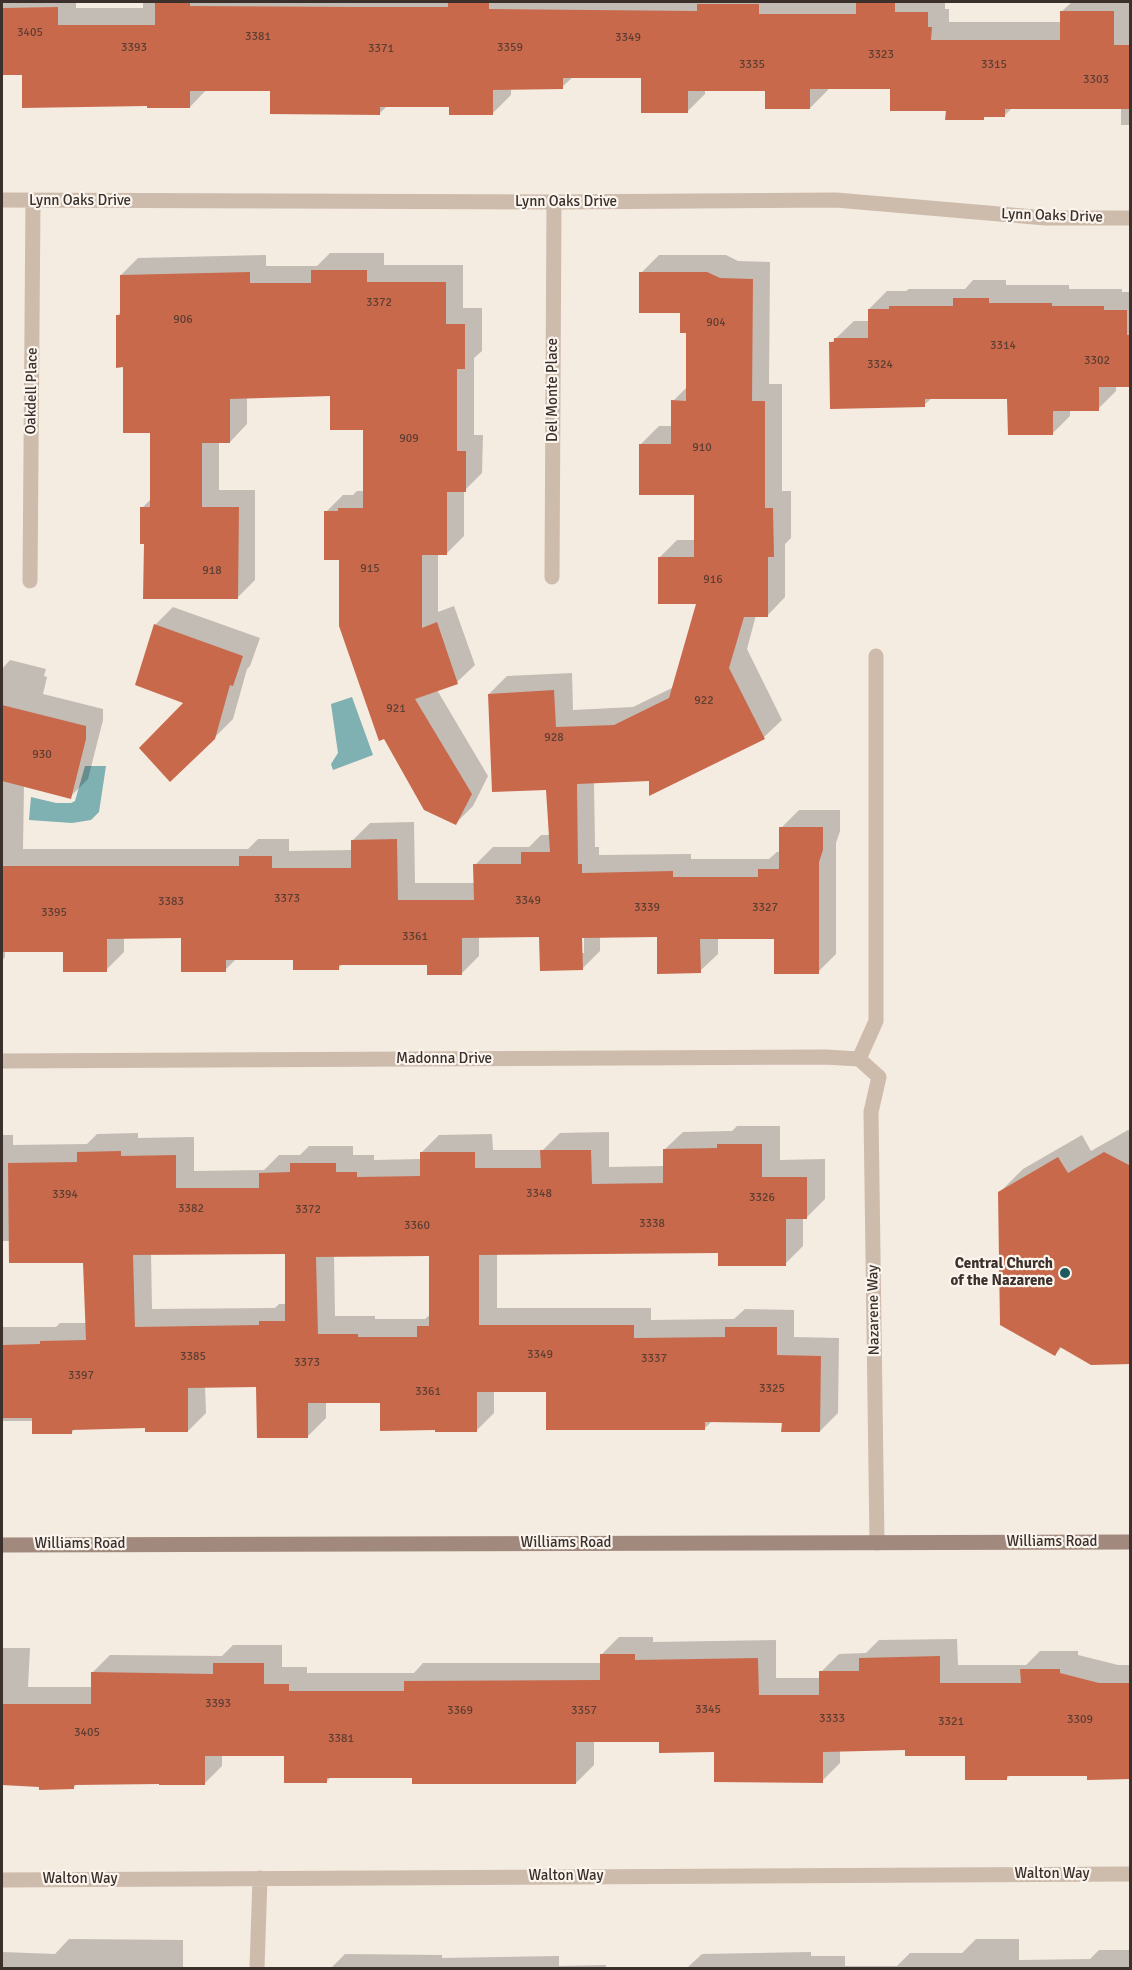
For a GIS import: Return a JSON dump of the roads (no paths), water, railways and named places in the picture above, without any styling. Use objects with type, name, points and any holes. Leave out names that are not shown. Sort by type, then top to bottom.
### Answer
[{"type":"street","name":"Oakdell Place","points":[[30,581],[33,200]]},
{"type":"street","name":"Lynn Oaks Drive","points":[[2,201],[836,200],[1046,218],[1131,218]]},
{"type":"street","name":"Del Monte Place","points":[[552,577],[554,202]]},
{"type":"street","points":[[859,1059],[876,1021],[876,656]]},
{"type":"street","name":"Madonna Drive","points":[[2,1061],[825,1057],[859,1059]]},
{"type":"street","name":"Nazarene Way","points":[[859,1059],[879,1077],[871,1112],[877,1543]]},
{"type":"street","name":"Williams Road","points":[[2,1545],[1131,1542]]},
{"type":"street","name":"Walton Way","points":[[2,1880],[1131,1874]]},
{"type":"street","points":[[257,1968],[260,1878]]},
{"type":"water","points":[[352,697],[373,755],[333,770],[331,764],[338,753],[331,704]]},
{"type":"water","points":[[85,766],[106,766],[99,812],[91,820],[72,823],[29,820],[31,797],[56,803],[75,801]]},
{"type":"place","name":"Central Church of the Nazarene","points":[[1065,1273]]}]
